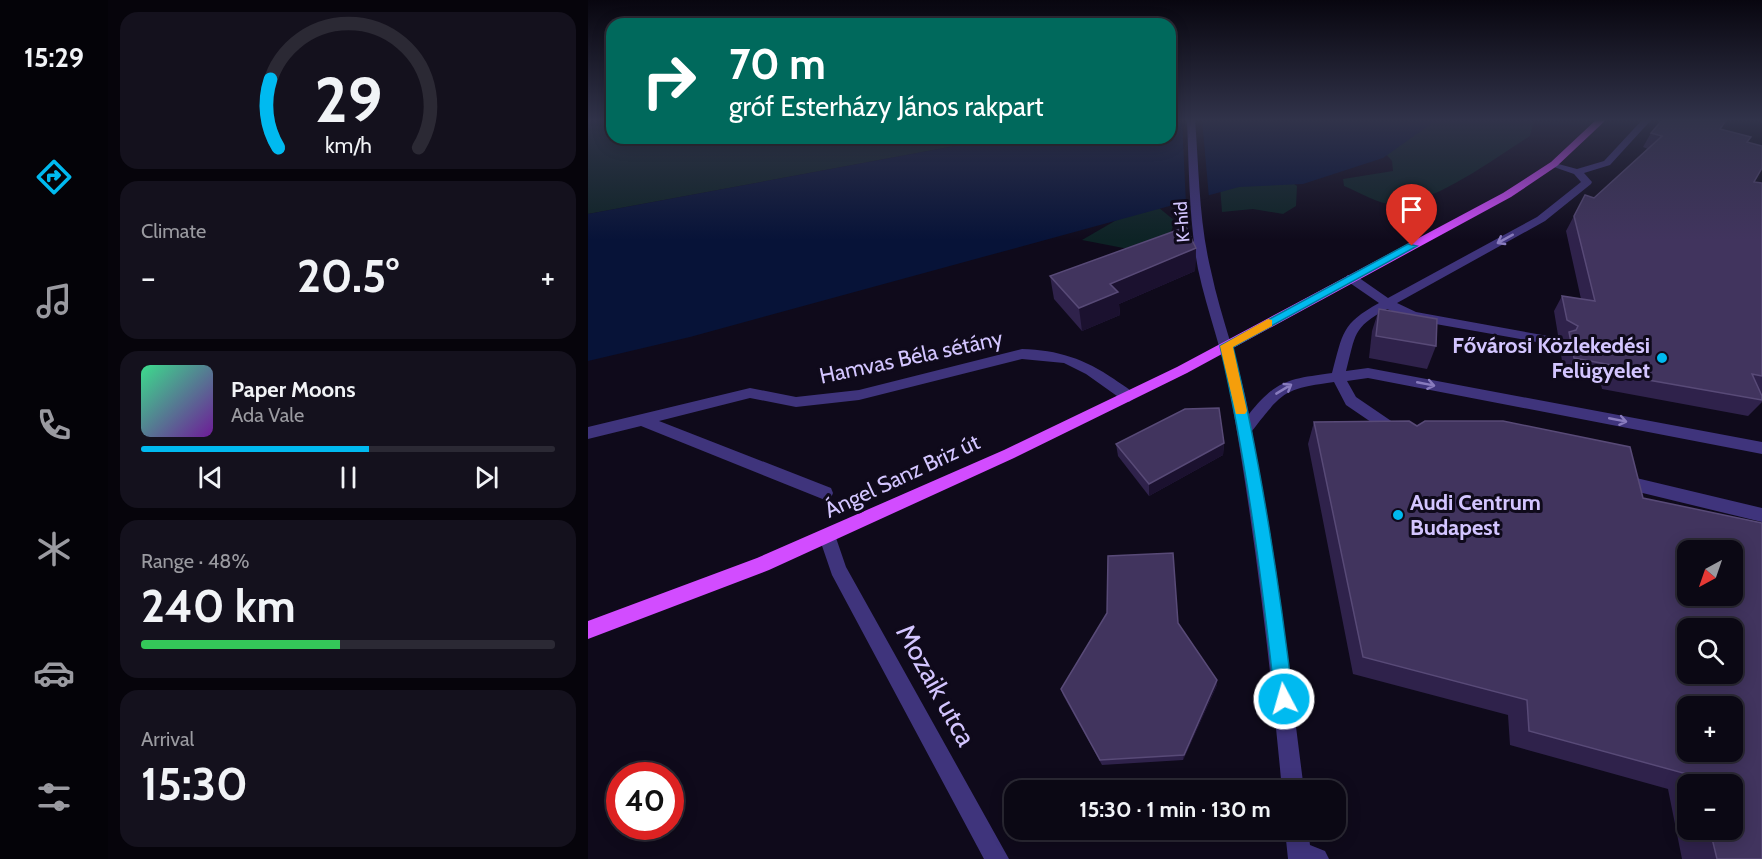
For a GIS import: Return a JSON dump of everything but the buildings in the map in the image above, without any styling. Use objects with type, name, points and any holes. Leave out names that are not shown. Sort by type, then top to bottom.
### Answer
[{"type":"main road","name":"Ángel Sanz Briz út","points":[[588,630],[828,537],[1129,397],[1507,195],[1559,159]]},
{"type":"street","name":"K-híd","points":[[1194,159],[1201,250],[1213,310],[1226,346]]},
{"type":"street","points":[[1577,172],[1607,163],[1611,159]]},
{"type":"street","points":[[1407,440],[1351,401],[1338,376],[1349,335],[1359,320],[1541,219],[1587,182],[1577,172],[1554,164]]},
{"type":"street","points":[[1351,278],[1388,303],[1413,316],[1559,342]]},
{"type":"street","points":[[1226,346],[1244,430],[1274,614],[1292,780]]},
{"type":"street","name":"Hamvas Béla sétány","points":[[588,434],[750,393],[796,402],[859,395],[1022,354],[1069,357],[1129,397]]},
{"type":"street","points":[[1244,430],[1271,396],[1294,383],[1368,373],[1762,448]]},
{"type":"street","points":[[642,420],[825,494]]},
{"type":"street","points":[[1628,483],[1762,515]]},
{"type":"street","name":"Mozaik utca","points":[[828,537],[838,569],[997,859]]},
{"type":"street","points":[[1300,840],[1306,857]]},
{"type":"green space","points":[[588,159],[884,159],[588,214]]},
{"type":"green space","points":[[1390,159],[1494,159],[1450,186],[1416,201],[1400,204],[1372,199],[1344,186],[1343,179],[1393,171]]},
{"type":"green space","points":[[1286,178],[1297,186],[1296,206],[1283,214],[1253,209],[1222,212],[1220,186]]},
{"type":"green space","points":[[1158,207],[1175,221],[1169,237],[1144,252],[1082,240],[1132,211]]},
{"type":"water","points":[[884,159],[1380,159],[1303,184],[1239,187],[690,337],[588,361],[588,214]]},
{"type":"pier","points":[[1184,159],[1206,159],[1209,198],[1186,204]]},
{"type":"slow traffic","points":[[1241,411],[1226,346],[1268,323]]},
{"type":"place","name":"Fővárosi Közlekedési Felügyelet","points":[[1662,358]]},
{"type":"place","name":"Audi Centrum Budapest","points":[[1398,515]]},
{"type":"route","points":[[1284,699],[1274,614],[1244,430],[1226,346],[1412,246]]}]
